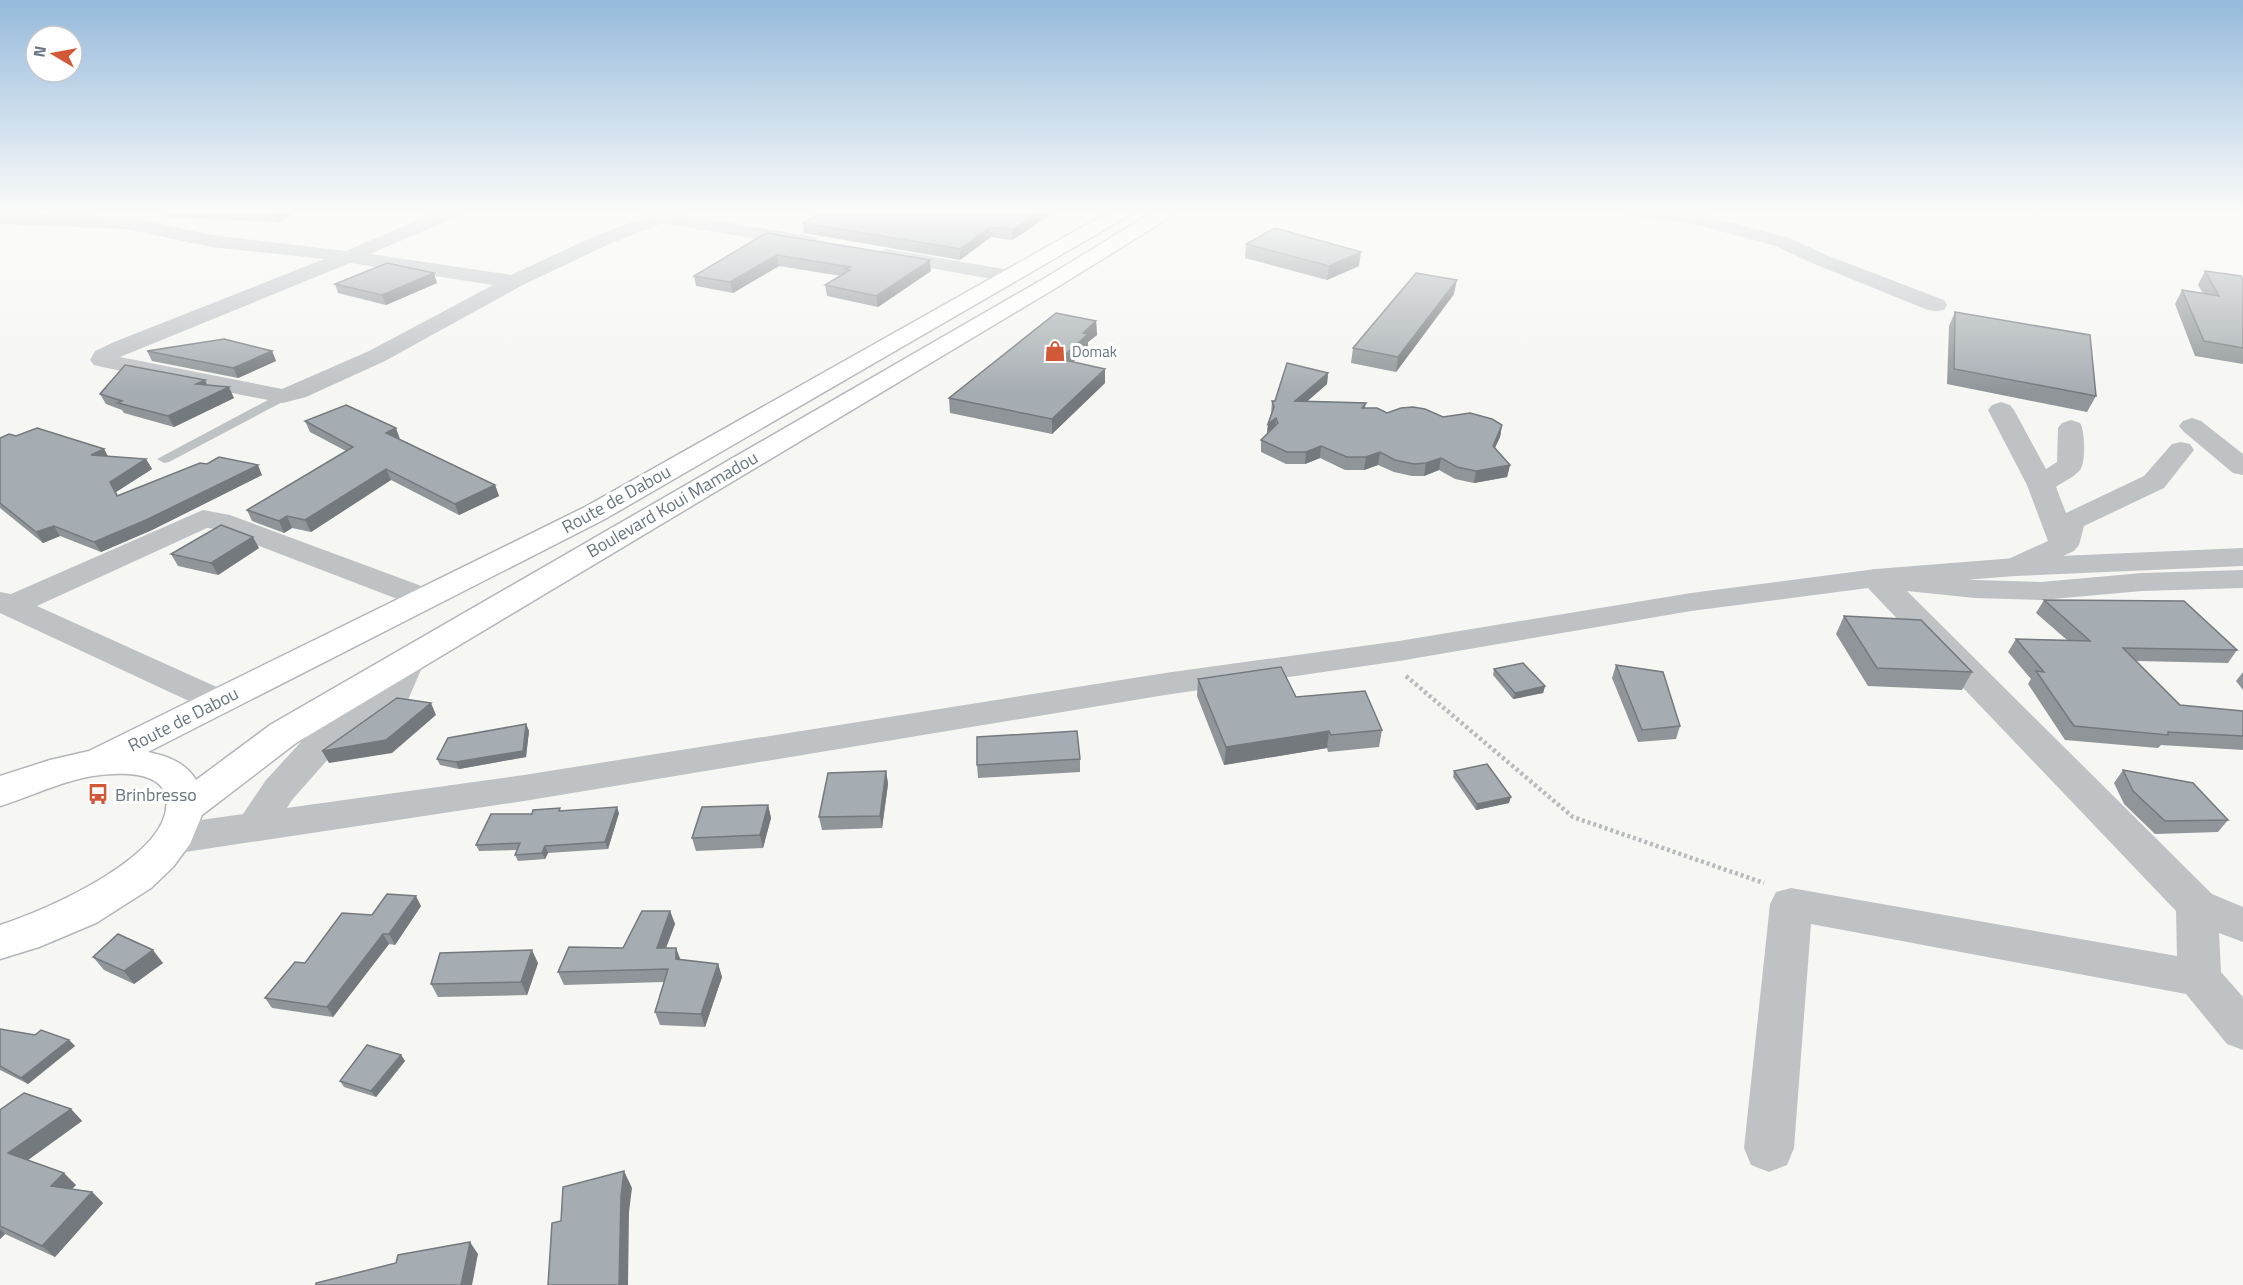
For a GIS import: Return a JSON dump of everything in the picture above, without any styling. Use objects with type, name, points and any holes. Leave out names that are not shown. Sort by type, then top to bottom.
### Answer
[{"type":"main road","name":"Route de Dabou","points":[[97,762],[595,513],[1016,272]]},
{"type":"main road","name":"Boulevard Koui Mamadou","points":[[0,942],[27,935],[74,916],[115,892],[149,866],[179,823],[283,734],[1068,272]]},
{"type":"main road","points":[[0,792],[55,771],[97,762],[136,762],[165,769],[182,785],[179,823]]},
{"type":"street","points":[[311,272],[103,356],[102,360],[283,396],[297,392],[377,356],[535,272]]},
{"type":"street","points":[[443,272],[514,282]]},
{"type":"street","points":[[986,272],[1009,276]]},
{"type":"street","points":[[1852,272],[1936,305]]},
{"type":"street","points":[[2001,410],[2041,485],[2064,545]]},
{"type":"street","points":[[2041,485],[2070,465],[2071,428]]},
{"type":"street","points":[[2014,567],[2064,545],[2071,521],[2154,482],[2187,438],[2243,467]]},
{"type":"street","points":[[6,603],[203,519],[220,521],[424,598]]},
{"type":"street","points":[[179,823],[255,826],[535,786],[1153,685],[1379,653],[1691,602],[1875,578],[2014,567],[2243,557]]},
{"type":"street","points":[[1875,578],[1975,589],[2040,591],[2142,582],[2243,579]]},
{"type":"street","points":[[1875,578],[2197,906],[2243,925]]},
{"type":"street","points":[[6,603],[218,701]]},
{"type":"street","points":[[255,826],[279,790],[324,740],[396,692],[409,658]]},
{"type":"street","points":[[1769,1148],[1791,904],[2199,978]]},
{"type":"street","points":[[2197,906],[2199,978],[2243,1030]]},
{"type":"lane","points":[[164,459],[283,396]]},
{"type":"path","points":[[1379,653],[1573,818],[1769,884]]},
{"type":"building","points":[[365,272],[434,273],[382,295],[335,284]]},
{"type":"building","points":[[701,272],[747,272],[730,282],[694,276]]},
{"type":"building","points":[[847,272],[912,272],[876,296],[825,285]]},
{"type":"building","points":[[2206,272],[2241,276],[2243,280],[2243,348],[2204,341],[2182,290],[2219,296]]},
{"type":"building","points":[[1416,273],[1457,280],[1398,357],[1353,348]]},
{"type":"building","points":[[1955,312],[2090,335],[2096,396],[1954,369]]},
{"type":"building","points":[[1056,313],[1096,321],[1083,333],[1088,334],[1060,359],[1105,369],[1052,419],[949,398]]},
{"type":"building","points":[[224,339],[272,351],[233,368],[147,351]]},
{"type":"building","points":[[1287,363],[1328,373],[1295,401],[1366,403],[1362,408],[1377,408],[1387,413],[1413,407],[1425,409],[1443,417],[1470,413],[1492,419],[1502,425],[1493,446],[1510,465],[1476,471],[1457,467],[1441,458],[1414,464],[1395,460],[1380,452],[1366,457],[1347,457],[1321,446],[1306,452],[1287,452],[1261,440],[1278,423],[1276,418],[1268,424],[1274,407],[1272,401],[1275,401]]},
{"type":"building","points":[[125,365],[205,380],[196,384],[229,387],[168,416],[118,403],[122,401],[100,394]]},
{"type":"building","points":[[346,405],[396,428],[386,433],[495,485],[455,504],[386,469],[305,520],[287,516],[279,521],[247,510],[353,447],[305,421]]},
{"type":"building","points":[[37,428],[104,449],[91,455],[146,459],[110,482],[117,496],[200,463],[207,464],[219,457],[258,465],[146,520],[94,542],[54,526],[36,532],[0,503],[0,438],[9,434],[16,436]]},
{"type":"building","points":[[221,525],[253,537],[211,563],[171,554]]},
{"type":"building","points":[[2044,600],[2184,601],[2237,650],[2123,648],[2180,705],[2243,711],[2243,736],[2168,732],[2168,735],[2074,726],[2036,671],[2044,672],[2016,639],[2090,641]]},
{"type":"building","points":[[1844,616],[1921,620],[1972,672],[1877,668]]},
{"type":"building","points":[[1523,663],[1545,686],[1515,693],[1494,669]]},
{"type":"building","points":[[1616,665],[1663,672],[1680,726],[1642,730]]},
{"type":"building","points":[[1281,667],[1296,697],[1365,691],[1382,730],[1331,735],[1329,731],[1226,747],[1198,679]]},
{"type":"building","points":[[397,698],[431,703],[386,740],[322,751]]},
{"type":"building","points":[[526,724],[523,751],[456,762],[437,759],[448,738]]},
{"type":"building","points":[[1077,731],[1080,759],[977,765],[977,737]]},
{"type":"building","points":[[1487,764],[1511,797],[1477,804],[1454,771]]},
{"type":"building","points":[[2123,770],[2193,783],[2228,820],[2165,821],[2133,791]]},
{"type":"building","points":[[886,771],[880,816],[819,817],[828,773]]},
{"type":"building","points":[[768,805],[760,835],[692,838],[702,807]]},
{"type":"building","points":[[617,807],[605,842],[545,846],[542,853],[515,855],[520,843],[476,845],[491,814],[532,814],[533,810],[560,808],[559,811]]},
{"type":"building","points":[[387,894],[416,896],[389,934],[383,934],[327,1007],[265,998],[295,962],[305,963],[342,913],[372,915]]},
{"type":"building","points":[[642,911],[670,911],[657,948],[676,948],[676,959],[718,964],[701,1014],[655,1012],[668,969],[558,972],[569,947],[623,948]]},
{"type":"building","points":[[118,934],[153,950],[124,971],[93,957]]},
{"type":"building","points":[[532,950],[521,982],[431,984],[440,953]]},
{"type":"building","points":[[0,1029],[35,1035],[41,1030],[69,1040],[21,1078],[0,1066]]},
{"type":"building","points":[[367,1045],[401,1055],[371,1091],[340,1081]]},
{"type":"building","points":[[24,1093],[71,1109],[8,1153],[64,1173],[51,1186],[92,1192],[42,1246],[0,1226],[0,1110]]},
{"type":"building","points":[[624,1171],[621,1196],[619,1285],[548,1285],[552,1223],[561,1221],[563,1187]]},
{"type":"building","points":[[470,1242],[461,1285],[316,1285],[316,1283],[396,1263],[398,1255]]},
{"type":"place","name":"Domak","points":[[1055,351]]},
{"type":"place","name":"Brinbresso","points":[[98,794]]}]
